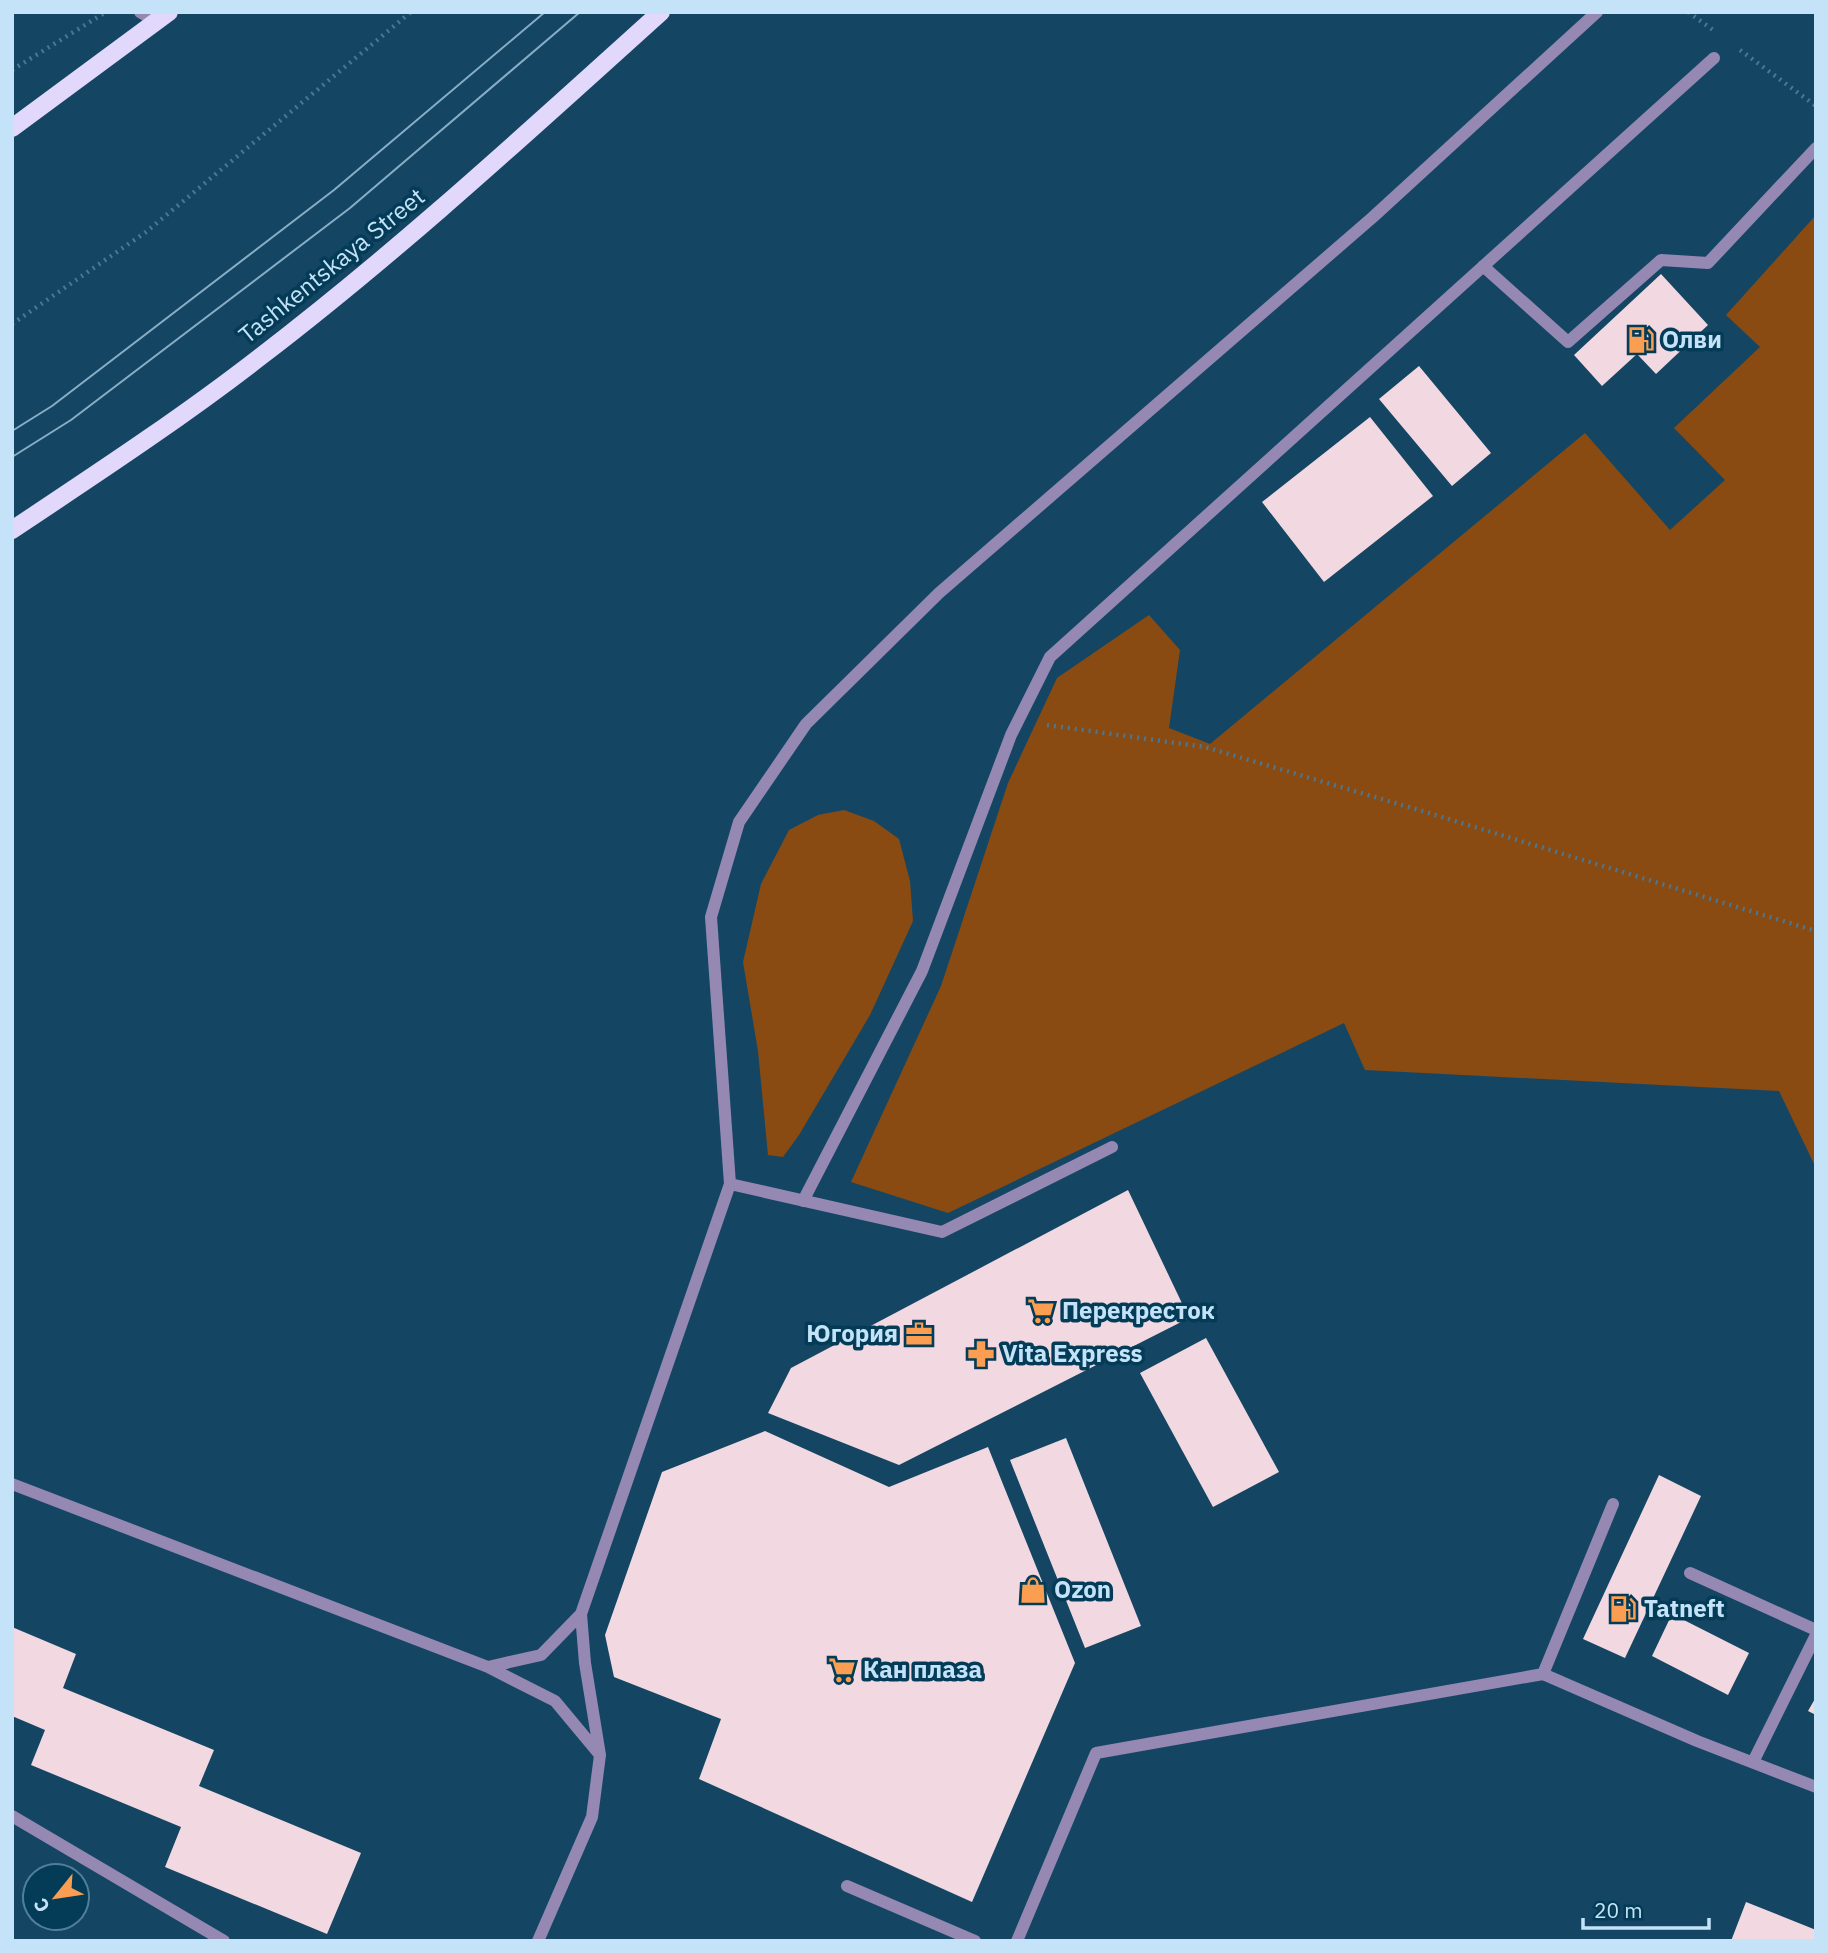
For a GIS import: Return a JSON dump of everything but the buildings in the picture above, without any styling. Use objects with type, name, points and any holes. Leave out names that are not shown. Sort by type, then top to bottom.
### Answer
[{"type":"main road","name":"Tashkentskaya Street","points":[[12,530],[128,453],[260,357],[395,248],[661,12]]},
{"type":"main road","points":[[12,128],[163,17]]},
{"type":"street","points":[[140,12],[163,17]]},
{"type":"street","points":[[538,1941],[592,1818],[600,1755],[585,1663],[581,1614],[730,1184],[710,918],[739,822],[806,724],[939,593],[1373,217],[1597,12]]},
{"type":"street","points":[[803,1200],[922,971],[1018,721],[1050,657],[1714,58]]},
{"type":"street","points":[[1483,266],[1568,342],[1661,260],[1708,263],[1816,148]]},
{"type":"street","points":[[730,1184],[942,1232],[1112,1147]]},
{"type":"street","points":[[12,1484],[488,1667],[555,1701],[600,1755]]},
{"type":"street","points":[[1543,1674],[1613,1504]]},
{"type":"street","points":[[1690,1573],[1816,1633],[1753,1762]]},
{"type":"street","points":[[488,1667],[541,1656],[581,1614]]},
{"type":"street","points":[[1017,1941],[1097,1753],[1543,1674],[1697,1741],[1816,1787]]},
{"type":"street","points":[[12,1816],[224,1941]]},
{"type":"street","points":[[847,1886],[975,1941]]},
{"type":"path","points":[[12,70],[106,12]]},
{"type":"path","points":[[12,324],[146,232],[411,12]]},
{"type":"path","points":[[1688,12],[1720,36]]},
{"type":"path","points":[[1731,44],[1816,106]]},
{"type":"path","points":[[1018,721],[1205,747],[1816,931]]},
{"type":"shaded area","points":[[1816,215],[1816,1168],[1779,1091],[1365,1070],[1344,1023],[948,1213],[851,1182],[941,986],[1008,783],[1057,678],[1149,615],[1180,650],[1169,728],[1210,744],[1585,433],[1670,530],[1725,480],[1674,428],[1760,347],[1726,315]]},
{"type":"shaded area","points":[[844,810],[874,821],[899,839],[910,881],[913,921],[870,1015],[799,1135],[783,1157],[768,1155],[758,1051],[743,962],[761,884],[789,830],[818,815]]},
{"type":"tram line","points":[[12,431],[52,406],[334,190],[545,12]]},
{"type":"tram line","points":[[12,457],[71,420],[350,208],[580,12]]},
{"type":"place","name":"Олви","points":[[1641,340]]},
{"type":"place","name":"Перекресток","points":[[1041,1311]]},
{"type":"place","name":"Югория","points":[[919,1334]]},
{"type":"place","name":"Vita Express","points":[[981,1354]]},
{"type":"place","name":"Ozon","points":[[1033,1590]]},
{"type":"place","name":"Tatneft","points":[[1623,1609]]},
{"type":"place","name":"Кан плаза","points":[[842,1670]]}]
